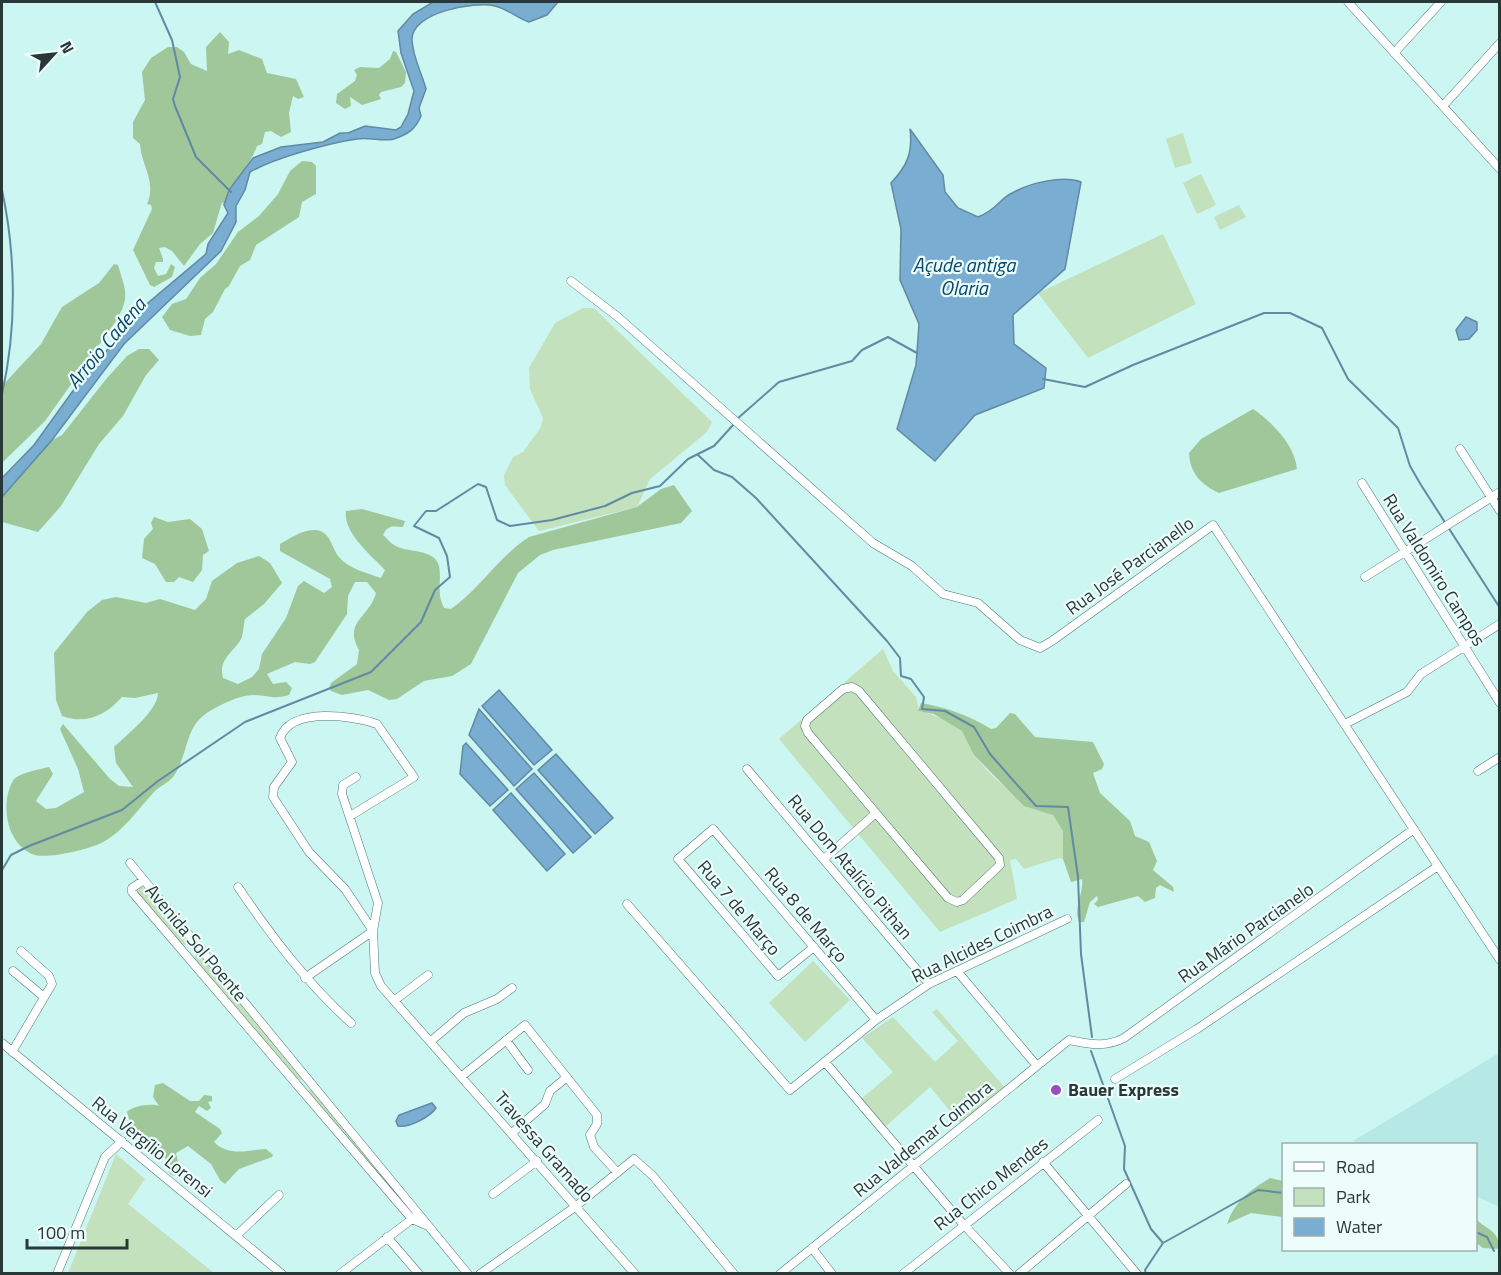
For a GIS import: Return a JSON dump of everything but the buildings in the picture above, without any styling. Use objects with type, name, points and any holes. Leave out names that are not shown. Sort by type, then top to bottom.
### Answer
[{"type":"street","points":[[1348,2],[1498,164]]},
{"type":"street","points":[[1394,53],[1441,2]]},
{"type":"street","points":[[1443,106],[1500,43]]},
{"type":"street","name":"Rua José Parcianello","points":[[571,281],[618,317],[873,543],[912,566],[943,594],[978,603],[1020,640],[1040,648],[1214,525],[1500,960]]},
{"type":"street","points":[[1460,449],[1500,511]]},
{"type":"street","name":"Rua Valdomiro Campos","points":[[1362,483],[1500,703]]},
{"type":"street","points":[[1365,577],[1500,492]]},
{"type":"street","points":[[1345,724],[1407,692],[1421,674],[1500,624]]},
{"type":"street","points":[[852,687],[859,691],[996,853],[1000,865],[957,902],[948,898],[876,813],[805,726],[807,720],[843,689],[852,687]]},
{"type":"street","points":[[305,978],[373,931],[345,889],[309,852],[273,797],[274,787],[292,762],[280,738],[281,734],[298,721],[314,716],[337,715],[377,724],[414,777],[350,816]]},
{"type":"street","points":[[1478,771],[1500,757]]},
{"type":"street","name":"Rua Dom Atalício Pithan","points":[[747,769],[929,984]]},
{"type":"street","name":"Travessa Gramado","points":[[356,777],[341,789],[378,903],[373,931],[375,973],[381,986],[635,1274]]},
{"type":"street","points":[[824,859],[876,813]]},
{"type":"street","name":"Rua 8 de Março","points":[[713,829],[876,1020]]},
{"type":"street","name":"Rua 7 de Março","points":[[713,829],[678,859],[778,976],[814,947]]},
{"type":"street","name":"Rua Mário Parcianelo","points":[[1088,1044],[1110,1045],[1124,1038],[1414,829]]},
{"type":"street","points":[[130,863],[144,880]]},
{"type":"street","points":[[1115,1079],[1197,1029],[1438,866]]},
{"type":"street","name":"Avenida Sol Poente","points":[[412,1219],[186,956],[132,892],[132,888],[144,880],[420,1213],[426,1225]]},
{"type":"street","points":[[238,887],[277,945],[305,978],[351,1023]]},
{"type":"street","name":"Rua Alcides Coimbra","points":[[627,904],[790,1090],[876,1020],[929,984],[1066,919]]},
{"type":"street","points":[[186,956],[198,945]]},
{"type":"street","points":[[12,1052],[44,997],[51,979],[21,951]]},
{"type":"street","points":[[13,971],[44,997]]},
{"type":"street","points":[[957,971],[1037,1066]]},
{"type":"street","points":[[395,1000],[428,975]]},
{"type":"street","points":[[431,1041],[464,1013],[497,999],[512,988]]},
{"type":"street","points":[[462,1076],[525,1025],[597,1115],[597,1124],[590,1135],[594,1147],[617,1172]]},
{"type":"street","points":[[506,1040],[528,1070]]},
{"type":"street","name":"Rua Valdemar Coimbra","points":[[780,1274],[1069,1040],[1088,1044]]},
{"type":"street","name":"Rua Vergílio Lorensi","points":[[2,1043],[282,1274]]},
{"type":"street","points":[[825,1062],[913,1167],[1010,1274]]},
{"type":"street","points":[[512,1133],[545,1104],[550,1091],[567,1077]]},
{"type":"street","points":[[301,1089],[311,1082]]},
{"type":"street","name":"Rua Chico Mendes","points":[[903,1274],[963,1224],[1098,1120]]},
{"type":"street","points":[[57,1274],[105,1157],[122,1141]]},
{"type":"street","points":[[480,1274],[575,1207],[634,1159],[653,1176],[734,1274]]},
{"type":"street","points":[[493,1194],[537,1161]]},
{"type":"street","points":[[1043,1162],[1137,1273]]},
{"type":"street","points":[[1018,1274],[1126,1184]]},
{"type":"street","points":[[237,1235],[279,1195]]},
{"type":"street","points":[[340,1274],[420,1213]]},
{"type":"street","points":[[412,1219],[426,1225],[468,1274]]},
{"type":"street","points":[[387,1238],[419,1274]]},
{"type":"street","points":[[812,1248],[832,1274]]},
{"type":"shaded area","points":[[1499,1053],[1499,1207],[1477,1196],[1477,1143],[1358,1143],[1353,1141]]},
{"type":"green space","points":[[220,32],[229,42],[228,54],[239,50],[262,59],[267,73],[296,79],[304,97],[298,99],[293,96],[289,113],[291,132],[281,137],[271,131],[265,132],[262,144],[257,146],[224,205],[222,202],[213,233],[200,244],[184,266],[172,251],[165,247],[159,248],[163,262],[156,262],[154,268],[158,276],[166,274],[171,264],[175,267],[172,277],[154,287],[150,285],[133,250],[152,209],[151,205],[147,204],[150,188],[140,144],[133,138],[133,122],[145,100],[142,72],[151,58],[168,47],[177,47],[184,52],[191,64],[207,71],[206,47]]},
{"type":"green space","points":[[393,51],[396,52],[406,72],[405,83],[401,87],[381,92],[379,95],[381,99],[362,105],[350,97],[351,106],[345,109],[336,103],[337,94],[355,81],[357,75],[354,70],[360,67],[379,68],[390,59]]},
{"type":"green space","points":[[1183,133],[1192,163],[1175,168],[1166,139]]},
{"type":"green space","points":[[302,161],[312,162],[316,166],[316,194],[302,202],[299,217],[256,245],[250,260],[240,266],[213,312],[205,319],[201,335],[190,336],[170,330],[162,317],[172,304],[186,299],[200,278],[216,264],[238,232],[259,216],[278,194],[290,171]]},
{"type":"green space","points":[[1201,174],[1216,205],[1197,214],[1183,183]]},
{"type":"green space","points":[[1239,205],[1246,217],[1220,230],[1214,217]]},
{"type":"green space","points":[[1163,234],[1196,304],[1088,358],[1038,293]]},
{"type":"green space","points":[[114,264],[118,265],[125,293],[124,305],[116,321],[45,421],[2,463],[2,386],[41,344],[62,307],[99,283]]},
{"type":"green space","points":[[583,308],[594,308],[712,422],[707,432],[650,479],[637,507],[539,531],[505,485],[504,475],[513,457],[523,452],[541,427],[543,418],[530,389],[529,368],[555,323]]},
{"type":"green space","points":[[139,349],[149,349],[159,360],[146,375],[123,416],[99,444],[61,506],[38,532],[2,522],[2,497],[52,440],[62,435],[127,356]]},
{"type":"green space","points":[[1253,409],[1268,420],[1287,443],[1297,469],[1219,493],[1207,486],[1194,473],[1189,453],[1201,439]]},
{"type":"green space","points":[[674,485],[692,511],[681,523],[553,550],[540,555],[518,573],[471,664],[452,676],[424,681],[397,699],[389,700],[368,690],[342,695],[331,691],[329,688],[331,683],[357,664],[359,650],[354,633],[359,620],[376,593],[367,582],[355,582],[348,596],[347,614],[315,662],[310,664],[295,662],[267,674],[273,684],[286,682],[292,688],[289,695],[241,697],[220,705],[203,716],[189,737],[178,770],[173,777],[155,791],[107,840],[65,854],[38,856],[23,848],[11,831],[6,809],[7,798],[14,779],[49,767],[53,774],[36,801],[46,809],[56,808],[84,792],[78,769],[60,729],[63,724],[110,779],[119,786],[133,787],[116,763],[114,747],[148,714],[157,700],[158,693],[135,698],[122,697],[109,709],[87,719],[71,719],[62,716],[56,700],[54,653],[87,612],[102,600],[116,597],[146,603],[160,599],[195,610],[206,599],[212,581],[237,563],[259,556],[270,563],[282,583],[264,604],[245,619],[241,639],[224,661],[223,678],[238,684],[252,677],[259,669],[262,654],[286,618],[298,586],[304,581],[324,593],[332,587],[330,579],[280,551],[280,544],[297,534],[311,530],[323,532],[337,555],[348,565],[381,578],[385,570],[353,535],[346,519],[346,511],[362,509],[405,521],[403,527],[396,526],[386,529],[383,535],[399,547],[432,556],[436,560],[440,571],[442,602],[444,608],[451,609],[471,592],[508,553],[529,537],[637,507],[661,489]]},
{"type":"green space","points":[[154,517],[168,522],[190,519],[202,529],[209,551],[203,555],[202,570],[193,582],[179,577],[174,582],[166,582],[155,564],[142,558],[144,539],[153,529],[151,523]]},
{"type":"green space","points":[[883,649],[893,671],[916,697],[919,711],[943,719],[959,729],[966,735],[974,754],[988,772],[1021,799],[1053,814],[1063,831],[1063,859],[1059,858],[1024,869],[1016,859],[1010,860],[1017,899],[940,932],[779,739]]},
{"type":"green space","points":[[921,703],[958,713],[991,729],[996,728],[1010,713],[1015,714],[1035,737],[1093,742],[1104,764],[1102,769],[1093,773],[1100,793],[1130,821],[1135,836],[1149,842],[1157,861],[1153,870],[1173,887],[1174,892],[1160,885],[1156,888],[1155,898],[1145,902],[1138,896],[1098,907],[1094,904],[1098,900],[1097,896],[1090,902],[1084,922],[1079,922],[1077,911],[1082,879],[1071,882],[1063,859],[1063,831],[1053,815],[1024,806],[974,755],[962,731],[934,714],[918,711]]},
{"type":"green space","points":[[139,888],[148,889],[189,938],[187,945],[181,944],[136,893]]},
{"type":"green space","points":[[195,950],[198,950],[302,1077],[301,1080],[296,1078],[195,959]]},
{"type":"green space","points":[[813,961],[850,1000],[805,1042],[769,1003]]},
{"type":"green space","points":[[937,1009],[1005,1088],[960,1123],[930,1087],[885,1127],[861,1099],[893,1072],[862,1038],[893,1017],[935,1062],[958,1041],[932,1012]]},
{"type":"green space","points":[[163,1083],[190,1101],[199,1101],[204,1095],[212,1096],[212,1101],[208,1102],[211,1108],[207,1111],[199,1106],[195,1112],[220,1129],[222,1133],[214,1142],[220,1147],[239,1152],[266,1149],[273,1155],[272,1157],[239,1169],[225,1184],[220,1180],[211,1164],[188,1146],[176,1153],[179,1166],[175,1176],[170,1174],[163,1151],[131,1125],[127,1112],[142,1106],[159,1106],[153,1097],[155,1085]]},
{"type":"green space","points":[[312,1089],[410,1209],[410,1210],[306,1092]]},
{"type":"green space","points":[[116,1154],[145,1179],[128,1204],[214,1273],[68,1273]]},
{"type":"green space","points":[[1270,1178],[1282,1181],[1282,1217],[1251,1213],[1227,1224],[1234,1209],[1256,1187]]},
{"type":"green space","points":[[1477,1220],[1495,1234],[1499,1243],[1499,1249],[1483,1248],[1477,1244]]},
{"type":"water","name":"Arroio Cadena","points":[[433,2],[558,2],[547,15],[529,22],[500,7],[473,5],[446,11],[422,22],[414,30],[412,40],[426,89],[419,108],[421,116],[410,131],[390,140],[357,139],[332,144],[287,156],[250,172],[245,190],[236,206],[236,222],[221,251],[124,344],[52,440],[2,497],[2,478],[34,445],[90,367],[97,363],[136,313],[206,254],[208,244],[228,213],[224,205],[229,190],[253,158],[281,147],[323,142],[340,133],[348,133],[365,126],[396,130],[401,127],[408,114],[414,91],[401,53],[398,31],[413,14]]},
{"type":"water","name":"Açude antiga Olaria","points":[[910,129],[943,175],[945,192],[958,208],[978,217],[1007,196],[1027,186],[1065,179],[1081,182],[1065,269],[1013,315],[1014,344],[1046,368],[1044,388],[975,415],[935,461],[897,429],[916,365],[919,324],[900,280],[901,229],[891,183],[908,159],[911,145]]},
{"type":"water","points":[[1466,317],[1477,322],[1477,330],[1469,339],[1459,340],[1456,330]]},
{"type":"water","points":[[499,690],[552,750],[534,765],[482,706]]},
{"type":"water","points":[[479,709],[532,769],[514,786],[469,735]]},
{"type":"water","points":[[466,743],[508,790],[490,806],[460,774],[463,746]]},
{"type":"water","points":[[556,754],[613,818],[595,834],[538,770]]},
{"type":"water","points":[[534,773],[591,837],[573,853],[516,789]]},
{"type":"water","points":[[511,793],[565,854],[547,871],[493,810]]},
{"type":"water","points":[[432,1103],[436,1108],[424,1118],[413,1124],[398,1126],[396,1121],[399,1115]]},
{"type":"waterway","points":[[155,2],[172,40],[180,77],[173,99],[175,106],[196,157],[231,192]]},
{"type":"waterway","points":[[2,190],[10,240],[13,292],[10,344],[2,394]]},
{"type":"waterway","points":[[1043,379],[1085,387],[1133,365],[1264,313],[1290,313],[1322,328],[1348,379],[1398,428],[1410,466],[1500,608]]},
{"type":"waterway","points":[[737,419],[779,382],[852,361],[862,350],[888,337],[917,353]]},
{"type":"waterway","points":[[2,870],[11,855],[122,810],[158,781],[245,722],[371,672],[421,622],[435,590],[450,577],[447,556],[439,538],[414,526],[426,511],[436,511],[478,484],[486,487],[497,520],[510,526],[552,520],[605,506],[632,493],[660,486],[688,459],[714,446],[734,424]]},
{"type":"waterway","points":[[698,455],[714,470],[732,477],[756,498],[887,641],[900,658],[901,676],[911,679],[924,697],[922,709],[945,711],[974,727],[990,754],[1036,806],[1068,807],[1078,877],[1081,954],[1092,1037]]},
{"type":"waterway","points":[[1091,1051],[1125,1146],[1124,1169],[1151,1229],[1163,1243]]},
{"type":"waterway","points":[[1146,1274],[1145,1270],[1163,1243],[1258,1190],[1282,1193]]},
{"type":"waterway","points":[[1477,1232],[1487,1237],[1494,1251]]},
{"type":"place","name":"Bauer Express","points":[[1056,1090]]}]
